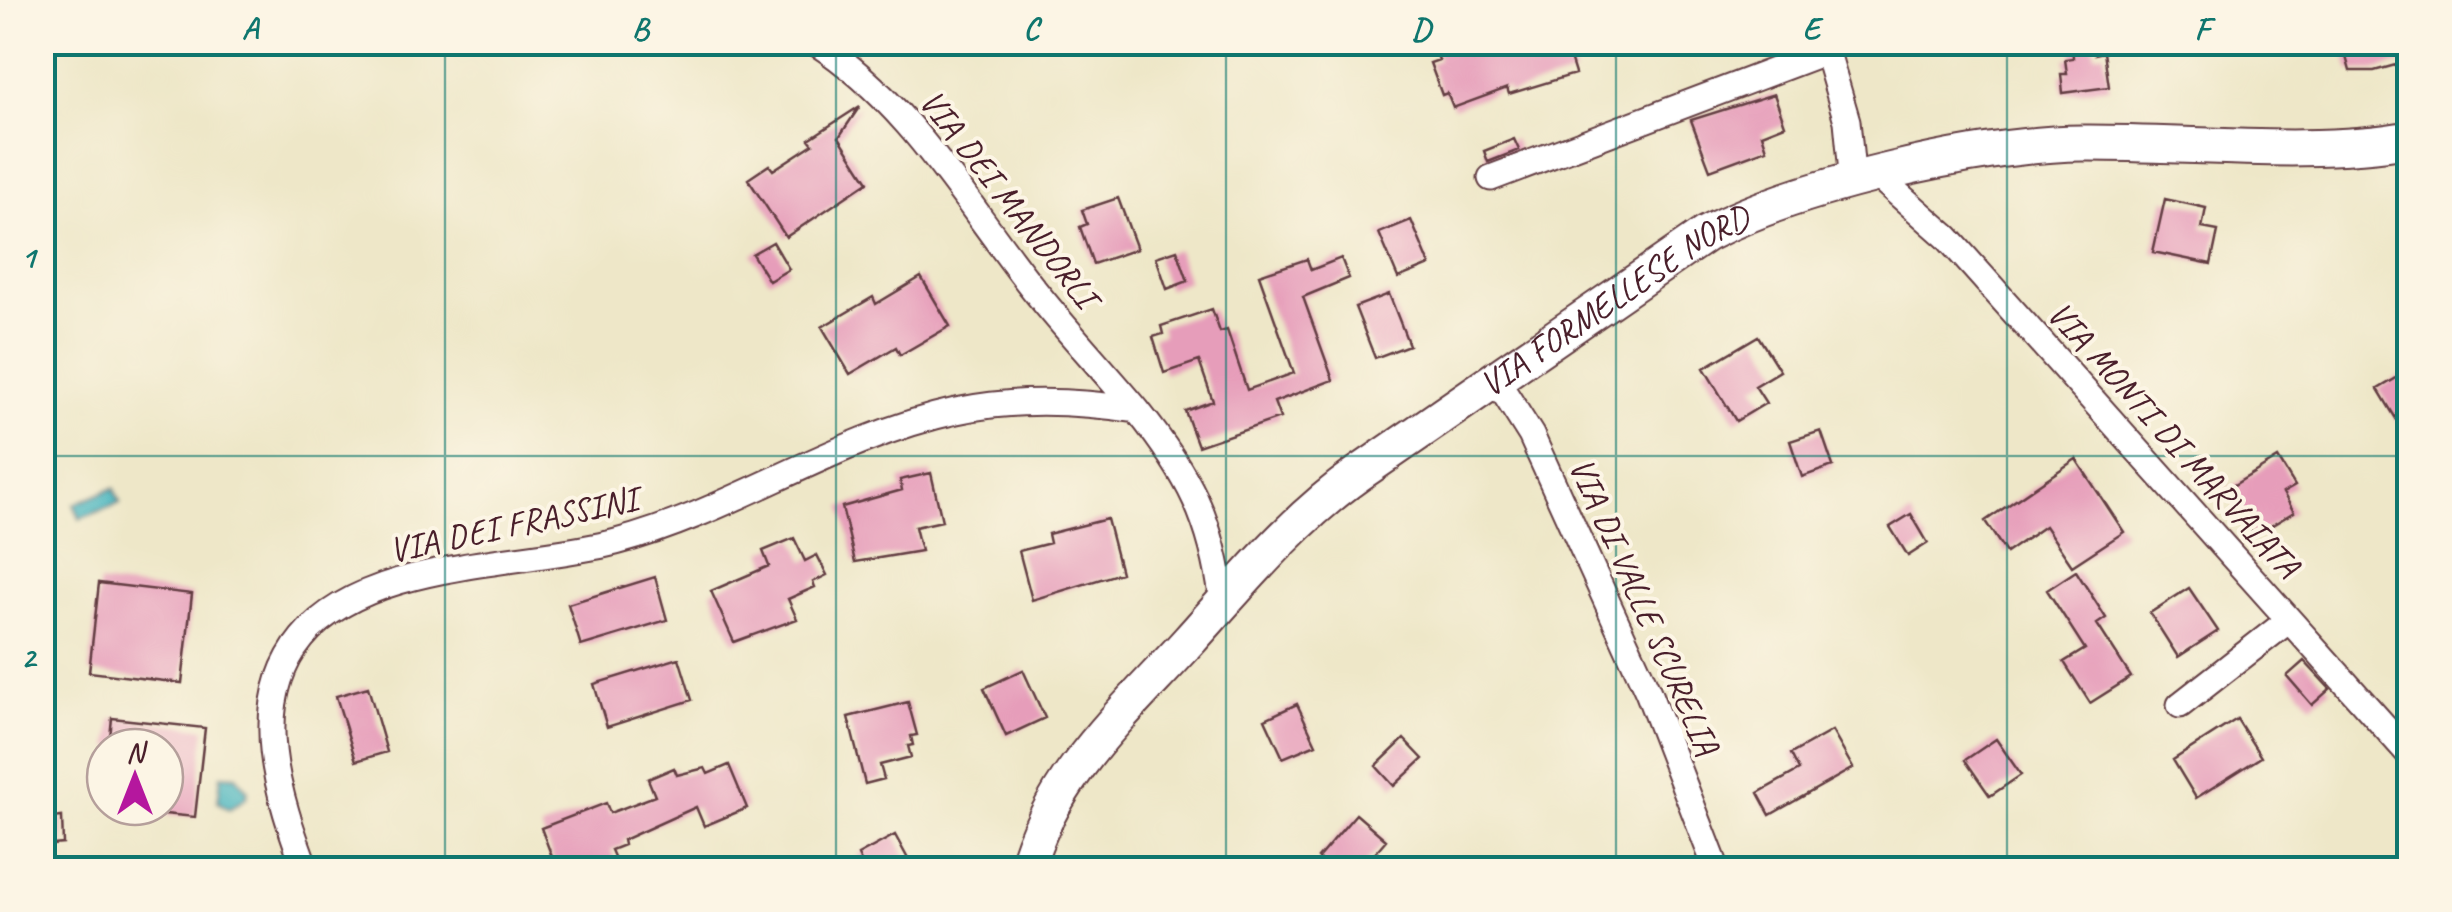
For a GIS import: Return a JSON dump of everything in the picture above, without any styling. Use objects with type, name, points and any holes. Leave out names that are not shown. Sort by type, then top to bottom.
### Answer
[{"type":"street","name":"VIA DEI MANDORLI","points":[[815,42],[893,107],[942,164],[1046,304],[1137,410],[1193,488],[1214,546],[1223,603]]},
{"type":"street","points":[[1491,178],[1826,46],[1866,180]]},
{"type":"street","name":"VIA FORMELLESE NORD","points":[[1026,870],[1039,832],[1073,772],[1223,603],[1333,493],[1706,234],[1759,210],[1866,180],[2006,149],[2066,144],[2356,145],[2410,139]]},
{"type":"street","name":"VIA MONTI DI MARVAIATA","points":[[1866,180],[1946,236],[2410,755]]},
{"type":"street","name":"VIA DI VALLE SCURELIA","points":[[1495,378],[1531,434],[1648,692],[1717,870]]},
{"type":"street","name":"VIA DEI FRASSINI","points":[[306,870],[280,790],[272,718],[288,658],[326,616],[372,592],[416,578],[564,554],[651,531],[857,442],[928,418],[993,405],[1094,404],[1137,410]]},
{"type":"street","points":[[2180,706],[2289,620]]},
{"type":"water","points":[[114,488],[120,503],[80,519],[74,504]]},
{"type":"water","points":[[221,775],[236,776],[248,791],[246,798],[229,809],[218,802]]},
{"type":"building","points":[[1465,42],[1467,48],[1475,45],[1478,53],[1514,42],[1565,42],[1575,74],[1509,94],[1507,88],[1453,108],[1447,93],[1442,95],[1430,63],[1439,60],[1435,50]]},
{"type":"building","points":[[2072,42],[2094,42],[2095,54],[2104,52],[2109,87],[2063,93],[2061,74],[2067,74],[2065,59],[2073,58]]},
{"type":"building","points":[[2342,42],[2410,42],[2410,61],[2374,71],[2350,71]]},
{"type":"building","points":[[1774,94],[1785,125],[1762,134],[1767,149],[1710,170],[1691,120]]},
{"type":"building","points":[[860,106],[839,137],[868,182],[786,237],[748,179],[769,165],[773,170],[813,144],[809,139]]},
{"type":"building","points":[[1514,139],[1519,150],[1488,162],[1484,151]]},
{"type":"building","points":[[1118,198],[1137,249],[1093,264],[1080,227],[1087,224],[1082,210]]},
{"type":"building","points":[[2165,199],[2206,208],[2202,228],[2218,231],[2211,264],[2153,252]]},
{"type":"building","points":[[1411,220],[1430,265],[1398,278],[1379,233]]},
{"type":"building","points":[[773,242],[789,269],[769,281],[752,254]]},
{"type":"building","points":[[1177,250],[1188,281],[1167,289],[1156,257]]},
{"type":"building","points":[[1341,258],[1349,278],[1303,297],[1333,380],[1274,402],[1280,418],[1198,446],[1185,411],[1213,401],[1199,361],[1164,373],[1153,337],[1163,334],[1161,326],[1212,309],[1220,332],[1227,330],[1247,390],[1294,373],[1259,275],[1307,259],[1311,270]]},
{"type":"building","points":[[921,277],[950,326],[900,355],[896,347],[850,374],[822,327],[873,297],[876,304]]},
{"type":"building","points":[[1389,294],[1409,345],[1375,358],[1355,307]]},
{"type":"building","points":[[1758,336],[1780,371],[1755,386],[1766,403],[1736,421],[1704,368]]},
{"type":"building","points":[[2410,370],[2410,442],[2378,389]]},
{"type":"building","points":[[1821,431],[1833,466],[1802,477],[1790,441]]},
{"type":"building","points":[[2278,458],[2295,486],[2283,493],[2294,512],[2254,536],[2226,490]]},
{"type":"building","points":[[2076,459],[2124,532],[2072,566],[2045,526],[2006,553],[1985,521]]},
{"type":"building","points":[[931,473],[942,521],[915,527],[921,551],[855,562],[842,507],[902,490],[900,480]]},
{"type":"building","points":[[1911,514],[1928,543],[1908,556],[1890,527]]},
{"type":"building","points":[[1107,519],[1121,573],[1032,600],[1019,551],[1050,543],[1048,534]]},
{"type":"building","points":[[794,538],[805,561],[817,555],[827,575],[813,582],[815,587],[788,599],[797,619],[734,642],[711,591],[769,566],[763,551]]},
{"type":"building","points":[[2076,571],[2106,618],[2097,624],[2131,677],[2090,703],[2064,662],[2085,649],[2047,590]]},
{"type":"building","points":[[655,577],[667,620],[581,646],[568,604]]},
{"type":"building","points":[[99,583],[192,594],[182,683],[89,672]]},
{"type":"building","points":[[2189,588],[2218,631],[2178,657],[2150,613]]},
{"type":"building","points":[[679,658],[692,700],[607,727],[594,684]]},
{"type":"building","points":[[2304,661],[2330,689],[2312,705],[2287,676]]},
{"type":"building","points":[[1023,670],[1045,718],[1006,736],[984,688]]},
{"type":"building","points":[[368,687],[387,752],[356,761],[336,696]]},
{"type":"building","points":[[908,702],[917,735],[911,736],[913,745],[908,746],[911,757],[880,765],[884,779],[865,784],[848,717]]},
{"type":"building","points":[[1297,704],[1316,744],[1283,758],[1265,719]]},
{"type":"building","points":[[112,718],[205,728],[195,817],[185,816],[185,727],[111,727]]},
{"type":"building","points":[[2237,719],[2261,757],[2196,798],[2173,760]]},
{"type":"building","points":[[1832,731],[1853,768],[1770,815],[1758,793],[1799,770],[1791,754]]},
{"type":"building","points":[[1404,739],[1423,759],[1394,786],[1376,766]]},
{"type":"building","points":[[1996,739],[2021,775],[1990,796],[1965,760]]},
{"type":"building","points":[[729,765],[747,808],[704,826],[696,807],[623,840],[624,845],[611,850],[615,859],[588,870],[557,870],[541,828],[606,803],[610,813],[655,796],[648,779],[674,768],[677,775],[705,768],[708,774]]},
{"type":"building","points":[[1356,814],[1386,840],[1360,870],[1331,870],[1318,858]]},
{"type":"building","points":[[62,817],[63,844],[42,846],[42,819]]},
{"type":"building","points":[[895,835],[914,870],[865,870],[858,855]]}]
